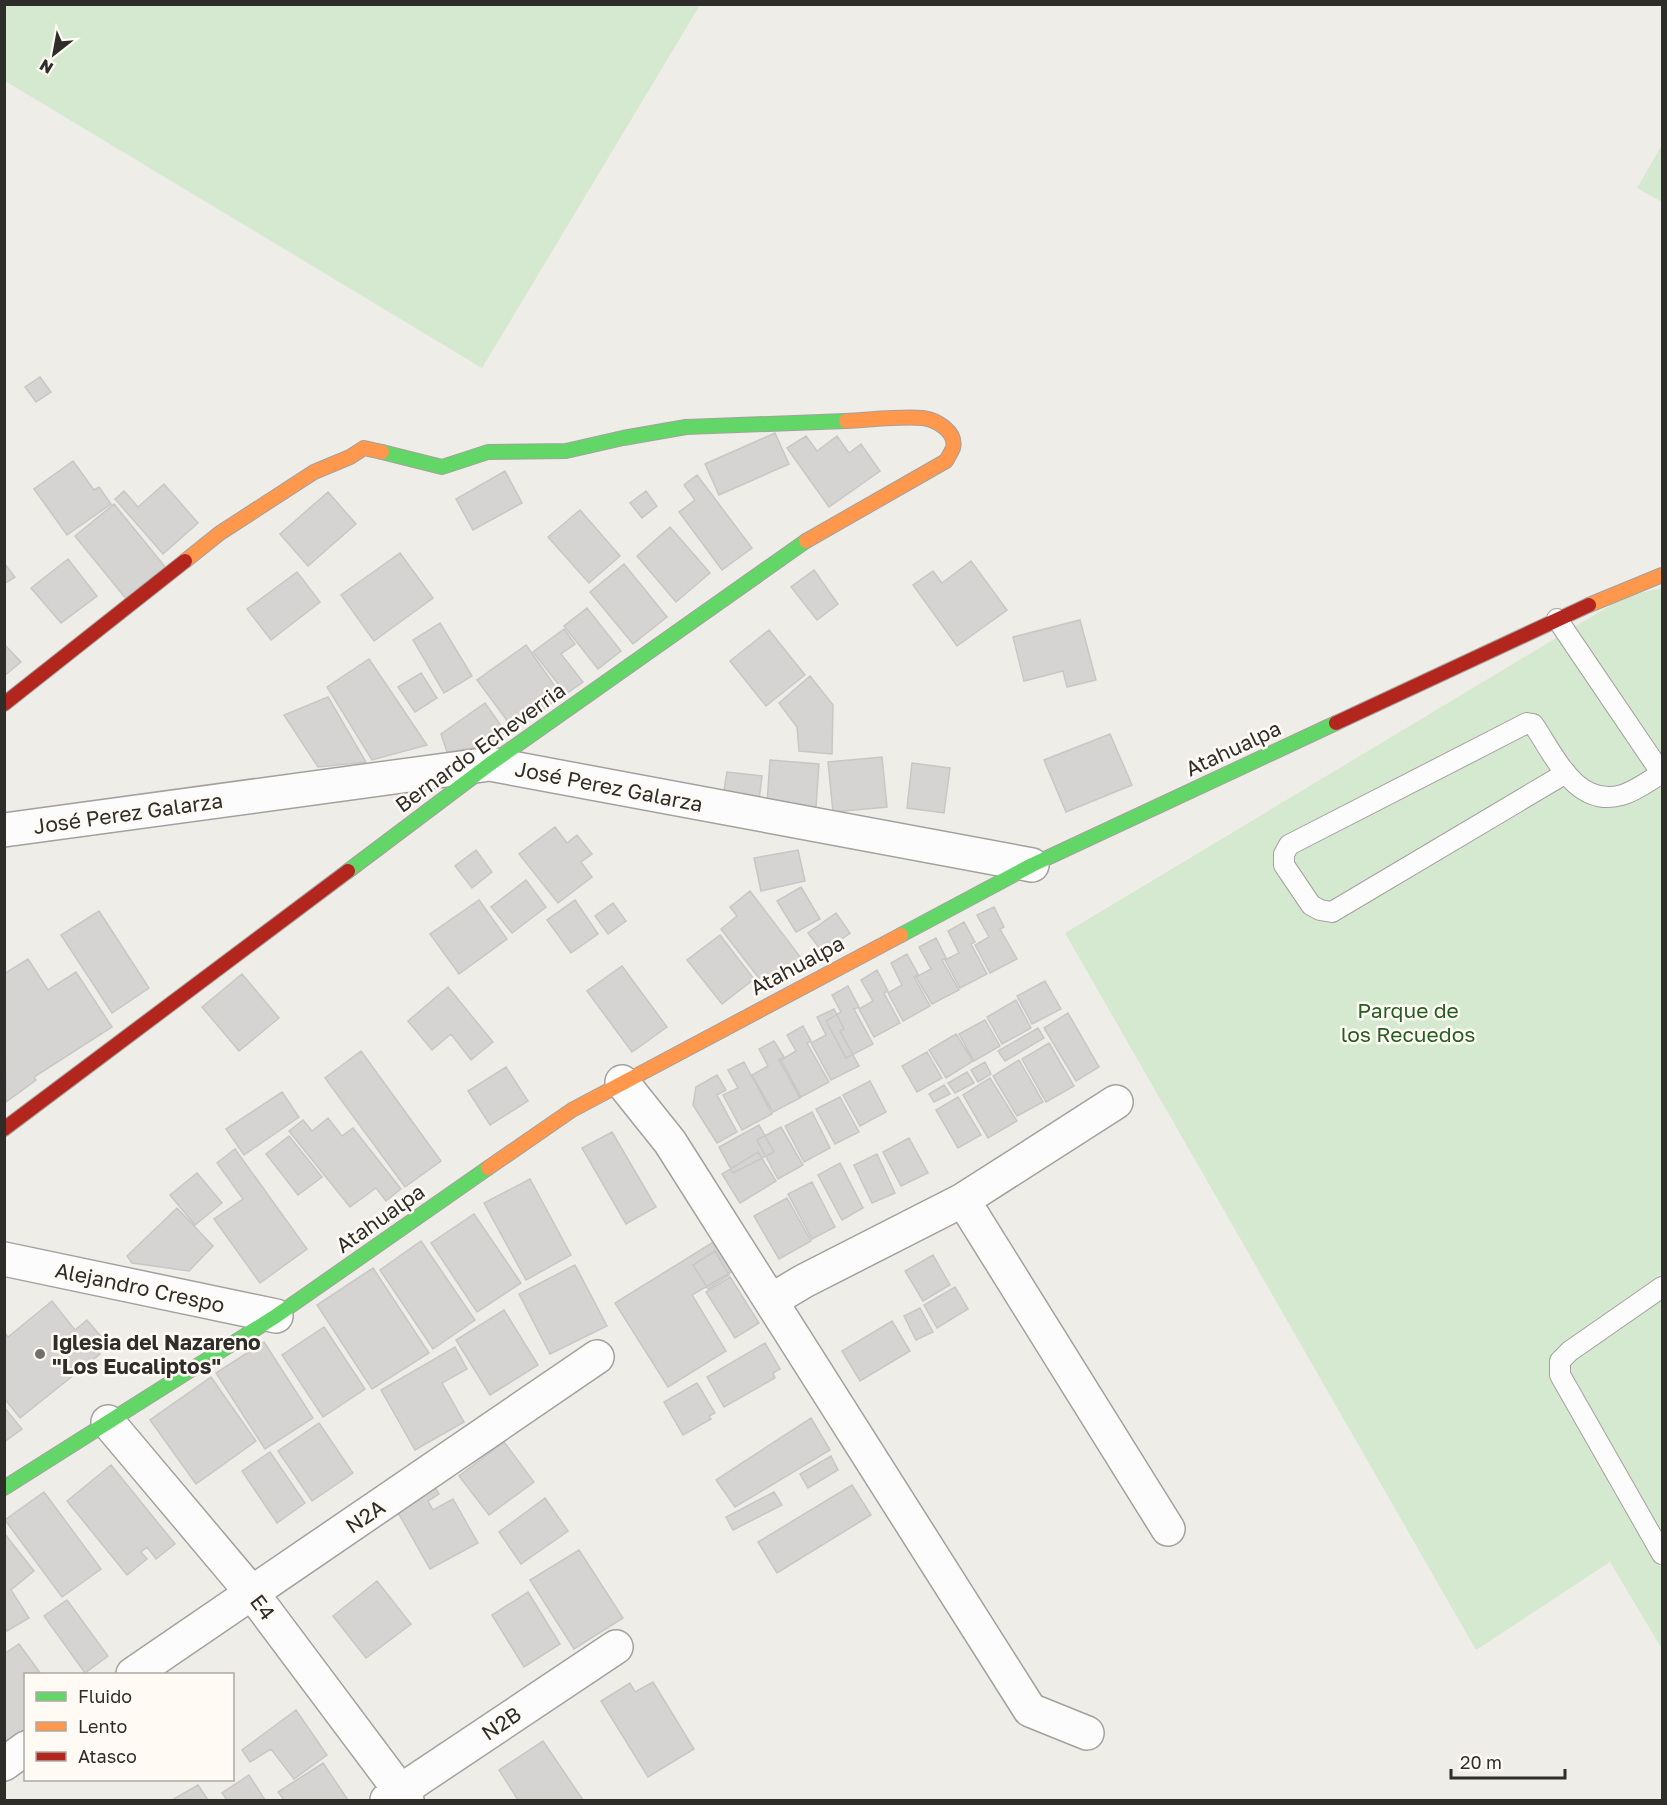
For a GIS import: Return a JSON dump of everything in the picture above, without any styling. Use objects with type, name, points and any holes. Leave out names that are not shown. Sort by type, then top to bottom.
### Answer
[{"type":"street","name":"Bernardo Echeverria","points":[[4,704],[220,533],[314,472],[350,457],[364,448],[442,467],[488,452],[566,451],[686,427],[923,418],[939,422],[953,439],[954,447],[946,462],[808,539],[490,764],[4,1128]]},
{"type":"street","name":"Atahualpa","points":[[4,1488],[276,1316],[572,1110],[622,1082],[1032,865],[1557,619],[1662,575]]},
{"type":"street","name":"José Perez Galarza","points":[[4,830],[490,764],[1032,865]]},
{"type":"street","points":[[622,1082],[670,1142],[1030,1710],[1087,1733]]},
{"type":"street","points":[[772,1300],[804,1281],[963,1200],[1116,1102]]},
{"type":"street","points":[[963,1200],[1168,1529]]},
{"type":"street","name":"Alejandro Crespo","points":[[4,1259],[276,1316]]},
{"type":"street","name":"N2A","points":[[134,1673],[597,1357]]},
{"type":"street","name":"E4","points":[[108,1422],[252,1593],[398,1797]]},
{"type":"street","name":"N2B","points":[[398,1797],[616,1647]]},
{"type":"street","points":[[4,1764],[24,1749]]},
{"type":"lane","points":[[1557,619],[1662,773],[1623,795],[1601,798],[1577,787],[1533,724],[1521,725],[1289,845],[1284,854],[1284,865],[1311,905],[1320,910],[1332,912],[1566,773]]},
{"type":"lane","points":[[1662,1287],[1570,1351],[1560,1361],[1560,1375],[1662,1554]]},
{"type":"green space","points":[[4,5],[700,5],[482,368],[5,81]]},
{"type":"green space","points":[[1662,145],[1662,202],[1637,188]]},
{"type":"green space","name":"Parque de los Recuedos","points":[[1662,588],[1662,1649],[1610,1562],[1476,1650],[1065,933],[1626,596]]},
{"type":"building","points":[[40,377],[51,392],[36,402],[25,387]]},
{"type":"building","points":[[775,433],[789,464],[719,495],[705,464]]},
{"type":"building","points":[[806,436],[817,451],[837,436],[849,453],[861,444],[880,471],[829,507],[787,448]]},
{"type":"building","points":[[73,461],[94,490],[99,487],[111,504],[67,535],[34,489]]},
{"type":"building","points":[[505,471],[522,503],[473,530],[456,499]]},
{"type":"building","points":[[697,475],[752,548],[722,570],[679,512],[695,500],[684,485]]},
{"type":"building","points":[[164,484],[198,523],[163,554],[115,499],[124,491],[138,507]]},
{"type":"building","points":[[646,491],[657,506],[642,518],[630,503]]},
{"type":"building","points":[[328,492],[356,524],[308,566],[280,534]]},
{"type":"building","points":[[114,504],[166,568],[127,600],[75,536]]},
{"type":"building","points":[[580,510],[620,556],[589,583],[548,537]]},
{"type":"building","points":[[670,527],[710,573],[676,602],[637,556]]},
{"type":"building","points":[[400,553],[433,598],[374,641],[341,595]]},
{"type":"building","points":[[68,559],[97,596],[61,623],[31,588]]},
{"type":"building","points":[[971,561],[1007,610],[957,646],[913,585],[933,571],[942,583]]},
{"type":"building","points":[[4,563],[15,577],[4,584]]},
{"type":"building","points":[[624,564],[667,617],[633,644],[590,592]]},
{"type":"building","points":[[814,570],[838,604],[817,620],[791,587]]},
{"type":"building","points":[[297,572],[320,602],[271,640],[247,609]]},
{"type":"building","points":[[587,608],[621,651],[598,669],[564,626]]},
{"type":"building","points":[[1080,620],[1096,680],[1067,687],[1063,671],[1024,681],[1013,637]]},
{"type":"building","points":[[440,623],[472,676],[444,693],[413,640]]},
{"type":"building","points":[[564,629],[575,644],[561,654],[583,682],[566,694],[533,652]]},
{"type":"building","points":[[769,630],[805,675],[766,706],[730,661]]},
{"type":"building","points":[[4,644],[21,662],[4,676]]},
{"type":"building","points":[[526,645],[562,696],[514,730],[477,680]]},
{"type":"building","points":[[369,659],[427,745],[372,760],[327,687]]},
{"type":"building","points":[[421,673],[437,698],[415,712],[398,687]]},
{"type":"building","points":[[810,676],[833,705],[832,754],[799,751],[797,727],[779,703]]},
{"type":"building","points":[[328,697],[366,762],[318,767],[284,715]]},
{"type":"building","points":[[485,703],[506,733],[484,746],[447,752],[441,734]]},
{"type":"building","points":[[1110,734],[1132,785],[1066,812],[1044,760]]},
{"type":"building","points":[[882,757],[887,807],[833,812],[828,762]]},
{"type":"building","points":[[770,760],[819,764],[816,807],[767,803]]},
{"type":"building","points":[[912,763],[950,768],[944,813],[907,808]]},
{"type":"building","points":[[727,772],[762,776],[759,801],[723,796]]},
{"type":"building","points":[[555,827],[567,843],[577,835],[592,854],[581,862],[592,877],[558,903],[519,854]]},
{"type":"building","points":[[476,850],[492,872],[472,888],[455,866]]},
{"type":"building","points":[[798,850],[805,881],[761,891],[754,858]]},
{"type":"building","points":[[526,880],[546,907],[512,933],[491,907]]},
{"type":"building","points":[[801,887],[820,919],[796,932],[777,901]]},
{"type":"building","points":[[750,891],[801,958],[765,986],[721,929],[737,916],[730,907]]},
{"type":"building","points":[[479,900],[507,939],[459,974],[430,934]]},
{"type":"building","points":[[575,900],[598,934],[571,953],[547,920]]},
{"type":"building","points":[[613,903],[626,921],[608,934],[595,916]]},
{"type":"building","points":[[994,907],[1004,927],[1000,929],[1017,959],[990,973],[975,945],[989,937],[977,915]]},
{"type":"building","points":[[99,911],[149,988],[112,1013],[61,935]]},
{"type":"building","points":[[836,913],[850,933],[823,953],[808,933]]},
{"type":"building","points":[[964,922],[975,942],[971,944],[987,974],[960,988],[945,960],[959,953],[948,931]]},
{"type":"building","points":[[720,935],[754,979],[722,1004],[687,960]]},
{"type":"building","points":[[936,938],[946,958],[942,960],[959,990],[932,1004],[916,977],[931,969],[919,947]]},
{"type":"building","points":[[907,954],[918,974],[914,977],[930,1006],[903,1021],[888,993],[902,985],[891,963]]},
{"type":"building","points":[[28,959],[48,990],[76,972],[112,1027],[34,1077],[36,1080],[6,1102],[4,974]]},
{"type":"building","points":[[622,966],[667,1027],[632,1052],[587,991]]},
{"type":"building","points":[[877,970],[888,991],[884,993],[900,1023],[874,1037],[859,1009],[873,1001],[861,980]]},
{"type":"building","points":[[242,974],[279,1018],[239,1051],[202,1007]]},
{"type":"building","points":[[1045,981],[1061,1009],[1032,1024],[1017,996]]},
{"type":"building","points":[[848,986],[859,1007],[854,1009],[873,1044],[846,1058],[826,1021],[841,1012],[832,995]]},
{"type":"building","points":[[448,987],[493,1042],[471,1060],[451,1034],[432,1050],[408,1021]]},
{"type":"building","points":[[1016,1000],[1031,1028],[1002,1044],[987,1017]]},
{"type":"building","points":[[834,1009],[844,1029],[840,1031],[859,1066],[831,1080],[811,1043],[826,1035],[817,1017]]},
{"type":"building","points":[[1068,1013],[1099,1067],[1076,1081],[1044,1028]]},
{"type":"building","points":[[985,1020],[1000,1046],[974,1061],[959,1034]]},
{"type":"building","points":[[803,1026],[811,1041],[807,1043],[829,1082],[801,1097],[781,1060],[796,1051],[787,1035]]},
{"type":"building","points":[[1038,1028],[1044,1038],[1005,1061],[998,1051]]},
{"type":"building","points":[[956,1034],[973,1061],[946,1078],[929,1050]]},
{"type":"building","points":[[774,1041],[784,1057],[779,1060],[800,1098],[773,1112],[752,1075],[768,1066],[759,1049]]},
{"type":"building","points":[[1049,1043],[1074,1086],[1046,1102],[1022,1059]]},
{"type":"building","points":[[361,1051],[441,1161],[405,1187],[325,1078]]},
{"type":"building","points":[[927,1052],[942,1078],[917,1092],[902,1066]]},
{"type":"building","points":[[1019,1060],[1043,1102],[1017,1116],[993,1076]]},
{"type":"building","points":[[744,1062],[772,1114],[742,1130],[723,1095],[738,1088],[728,1070]]},
{"type":"building","points":[[985,1062],[991,1074],[978,1082],[971,1070]]},
{"type":"building","points":[[506,1067],[528,1101],[490,1125],[468,1091]]},
{"type":"building","points":[[967,1072],[974,1083],[955,1093],[948,1083]]},
{"type":"building","points":[[717,1075],[726,1090],[717,1095],[737,1132],[717,1143],[693,1105],[696,1087]]},
{"type":"building","points":[[990,1078],[1017,1121],[988,1138],[963,1095]]},
{"type":"building","points":[[870,1081],[886,1112],[860,1126],[843,1095]]},
{"type":"building","points":[[944,1085],[950,1094],[934,1102],[929,1094]]},
{"type":"building","points":[[282,1092],[299,1117],[244,1155],[226,1129]]},
{"type":"building","points":[[840,1097],[859,1132],[835,1144],[816,1109]]},
{"type":"building","points":[[958,1097],[981,1135],[958,1148],[936,1110]]},
{"type":"building","points":[[812,1112],[830,1148],[804,1162],[785,1126]]},
{"type":"building","points":[[328,1118],[342,1136],[353,1128],[401,1189],[386,1201],[376,1188],[350,1207],[289,1131],[303,1120],[312,1131]]},
{"type":"building","points":[[759,1125],[774,1152],[733,1173],[719,1147]]},
{"type":"building","points":[[781,1127],[803,1165],[778,1179],[757,1140]]},
{"type":"building","points":[[612,1132],[656,1207],[626,1224],[582,1148]]},
{"type":"building","points":[[289,1136],[322,1177],[298,1195],[266,1154]]},
{"type":"building","points":[[909,1138],[928,1173],[901,1186],[883,1152]]},
{"type":"building","points":[[235,1149],[307,1249],[260,1283],[214,1219],[243,1199],[217,1163]]},
{"type":"building","points":[[758,1152],[776,1181],[740,1203],[722,1174]]},
{"type":"building","points":[[877,1154],[895,1193],[872,1203],[854,1165]]},
{"type":"building","points":[[840,1163],[863,1208],[842,1220],[818,1175]]},
{"type":"building","points":[[197,1173],[222,1203],[195,1225],[170,1195]]},
{"type":"building","points":[[530,1179],[571,1255],[526,1280],[484,1203]]},
{"type":"building","points":[[812,1182],[835,1227],[812,1239],[788,1194]]},
{"type":"building","points":[[787,1198],[811,1241],[779,1259],[754,1216]]},
{"type":"building","points":[[177,1208],[213,1246],[189,1271],[132,1263],[127,1256]]},
{"type":"building","points":[[474,1214],[521,1283],[477,1312],[431,1243]]},
{"type":"building","points":[[421,1241],[475,1320],[433,1349],[380,1270]]},
{"type":"building","points":[[715,1241],[733,1271],[692,1295],[726,1351],[668,1387],[615,1303]]},
{"type":"building","points":[[715,1251],[729,1275],[708,1289],[693,1265]]},
{"type":"building","points":[[933,1255],[950,1285],[923,1301],[905,1271]]},
{"type":"building","points":[[575,1265],[607,1326],[550,1354],[519,1294]]},
{"type":"building","points":[[373,1268],[429,1353],[372,1389],[317,1305]]},
{"type":"building","points":[[730,1277],[759,1323],[735,1338],[706,1292]]},
{"type":"building","points":[[955,1287],[968,1309],[937,1328],[924,1305]]},
{"type":"building","points":[[52,1301],[75,1330],[87,1320],[103,1339],[94,1346],[100,1354],[20,1418],[4,1398],[4,1332],[8,1337]]},
{"type":"building","points":[[920,1308],[933,1332],[916,1340],[904,1316]]},
{"type":"building","points":[[504,1310],[538,1365],[490,1395],[456,1340]]},
{"type":"building","points":[[892,1321],[910,1351],[860,1381],[842,1351]]},
{"type":"building","points":[[324,1327],[365,1389],[323,1417],[282,1355]]},
{"type":"building","points":[[264,1342],[313,1418],[265,1449],[216,1373]]},
{"type":"building","points":[[765,1343],[780,1369],[773,1373],[775,1378],[724,1407],[707,1377]]},
{"type":"building","points":[[455,1347],[467,1369],[442,1383],[464,1422],[415,1450],[381,1390]]},
{"type":"building","points":[[211,1377],[256,1441],[196,1484],[150,1420]]},
{"type":"building","points":[[697,1383],[715,1413],[709,1416],[711,1419],[683,1435],[664,1402]]},
{"type":"building","points":[[4,1407],[22,1429],[4,1442]]},
{"type":"building","points":[[811,1418],[830,1450],[735,1507],[716,1480]]},
{"type":"building","points":[[319,1423],[353,1473],[312,1501],[278,1451]]},
{"type":"building","points":[[504,1442],[534,1482],[489,1515],[459,1476]]},
{"type":"building","points":[[270,1452],[305,1503],[277,1523],[242,1471]]},
{"type":"building","points":[[831,1456],[838,1470],[808,1488],[800,1474]]},
{"type":"building","points":[[111,1465],[175,1544],[156,1559],[147,1547],[141,1552],[147,1559],[127,1575],[67,1501]]},
{"type":"building","points":[[852,1485],[871,1515],[777,1573],[758,1542]]},
{"type":"building","points":[[435,1487],[439,1494],[428,1501],[433,1510],[453,1499],[478,1543],[430,1569],[396,1509]]},
{"type":"building","points":[[44,1492],[101,1569],[62,1597],[5,1520]]},
{"type":"building","points":[[774,1492],[782,1505],[733,1530],[726,1517]]},
{"type":"building","points":[[545,1498],[568,1531],[521,1564],[499,1532]]},
{"type":"building","points":[[4,1533],[34,1571],[11,1590],[29,1618],[7,1631],[4,1627]]},
{"type":"building","points":[[579,1550],[623,1618],[574,1649],[530,1580]]},
{"type":"building","points":[[377,1581],[411,1624],[366,1658],[333,1616]]},
{"type":"building","points":[[528,1592],[560,1644],[524,1667],[492,1615]]},
{"type":"building","points":[[67,1600],[108,1656],[85,1673],[44,1616]]},
{"type":"building","points":[[19,1644],[40,1673],[24,1673],[24,1729],[5,1743],[4,1654]]},
{"type":"building","points":[[653,1682],[694,1749],[648,1777],[601,1701],[630,1683],[635,1692]]},
{"type":"building","points":[[296,1710],[327,1755],[294,1779],[271,1749],[250,1762],[242,1750]]},
{"type":"building","points":[[543,1741],[583,1800],[518,1800],[499,1770]]},
{"type":"building","points":[[323,1763],[348,1800],[284,1800],[278,1792]]},
{"type":"building","points":[[249,1775],[265,1800],[227,1800],[222,1793]]},
{"type":"building","points":[[198,1785],[208,1800],[172,1800]]},
{"type":"traffic: fast","points":[[382,452],[442,467],[488,452],[566,451],[686,427],[846,421]]},
{"type":"traffic: fast","points":[[348,871],[490,764],[806,541]]},
{"type":"traffic: fast","points":[[901,935],[1032,865],[1336,723]]},
{"type":"traffic: fast","points":[[4,1488],[276,1316],[488,1168]]},
{"type":"traffic: slow","points":[[806,541],[946,461],[953,448],[949,432],[940,424],[928,419],[904,417],[846,421]]},
{"type":"traffic: slow","points":[[185,561],[220,533],[314,472],[350,457],[364,448],[382,452]]},
{"type":"traffic: slow","points":[[1589,605],[1662,575]]},
{"type":"traffic: slow","points":[[488,1168],[572,1110],[901,935]]},
{"type":"traffic: jam","points":[[4,704],[185,561]]},
{"type":"traffic: jam","points":[[1336,723],[1589,605]]},
{"type":"traffic: jam","points":[[4,1129],[348,871]]},
{"type":"place","name":"Iglesia del Nazareno \"Los Eucaliptos\"","points":[[40,1354]]}]
